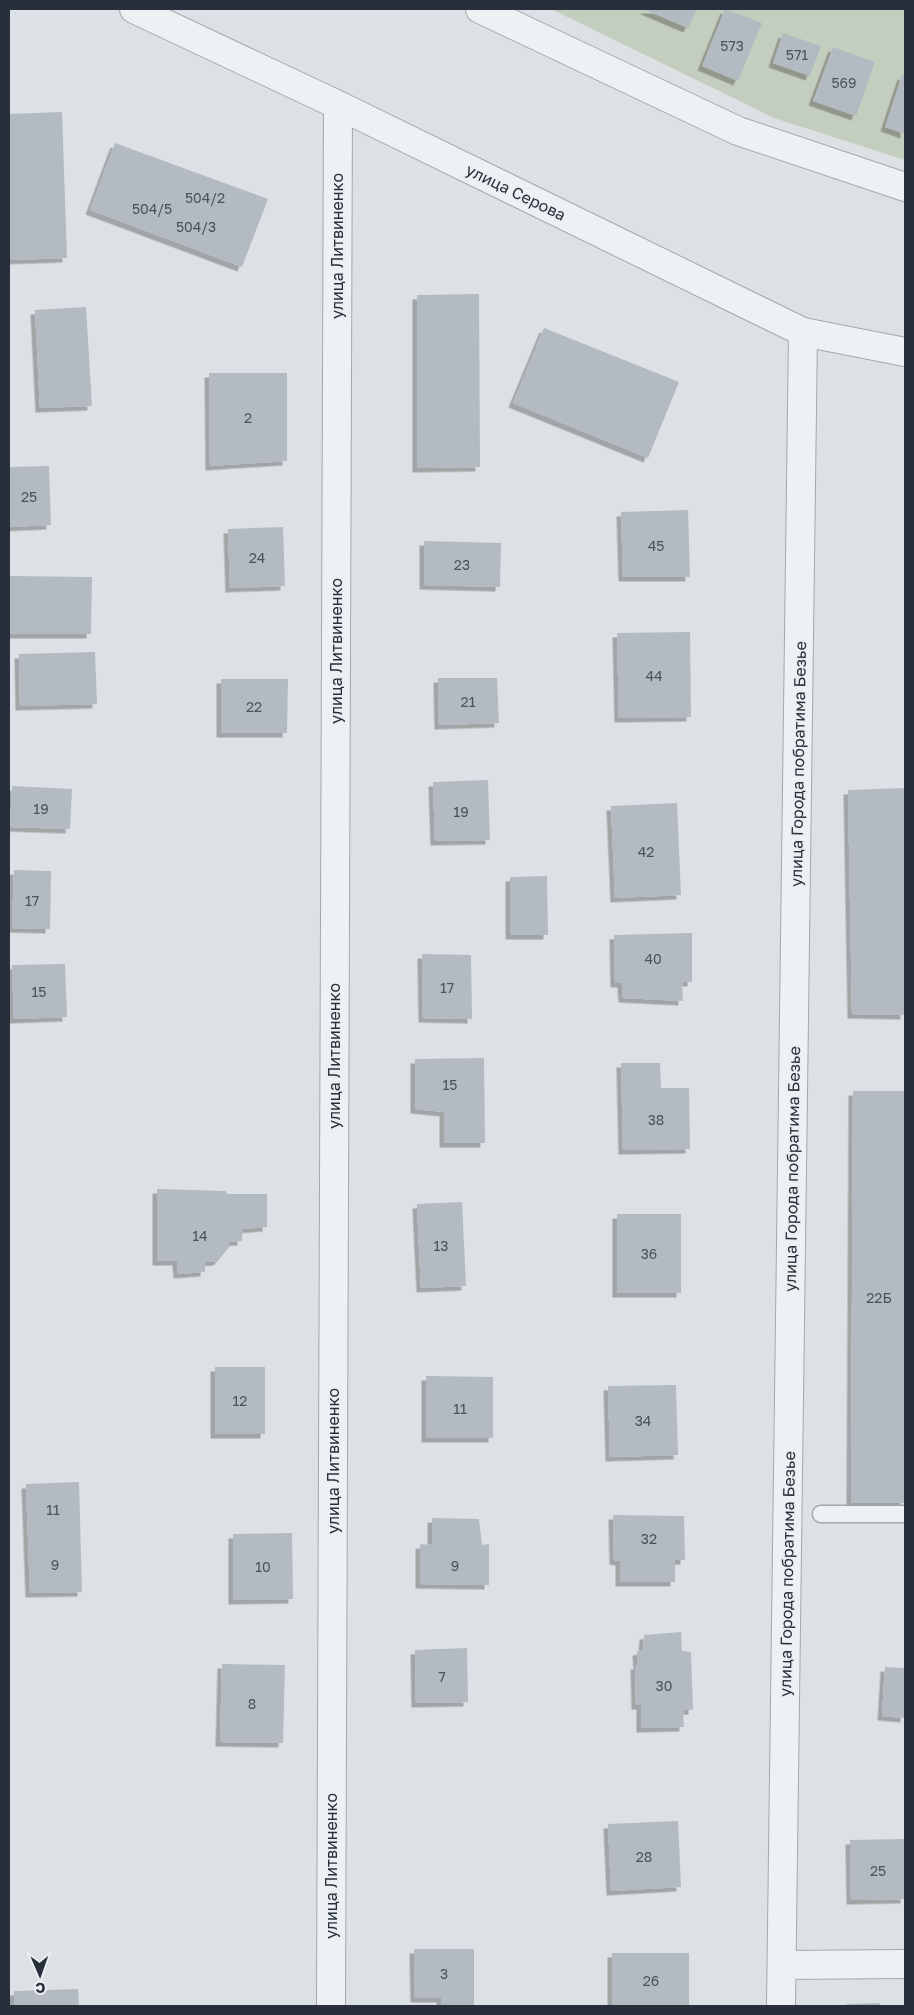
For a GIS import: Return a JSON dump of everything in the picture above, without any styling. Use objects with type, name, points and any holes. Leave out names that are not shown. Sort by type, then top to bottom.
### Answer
[{"type":"street","name":"улица Серова","points":[[134,9],[338,105],[803,332],[905,352]]},
{"type":"street","points":[[480,9],[738,131],[905,187]]},
{"type":"street","name":"улица Литвиненко","points":[[331,2006],[338,105]]},
{"type":"street","name":"улица Города побратима Безье","points":[[781,2006],[803,332]]},
{"type":"street","points":[[782,1965],[905,1964]]},
{"type":"lane","points":[[821,1514],[905,1514]]},
{"type":"green space","points":[[551,9],[905,9],[905,160],[774,118]]},
{"type":"building","points":[[643,9],[697,9],[688,28]]},
{"type":"building","points":[[725,9],[762,23],[738,81],[702,66]]},
{"type":"building","points":[[783,33],[821,46],[810,76],[773,63]]},
{"type":"building","points":[[833,47],[875,62],[856,116],[813,101]]},
{"type":"building","points":[[902,75],[905,76],[905,134],[885,127]]},
{"type":"building","points":[[62,112],[67,258],[9,260],[9,114]]},
{"type":"building","points":[[115,143],[268,199],[242,267],[90,210]]},
{"type":"building","points":[[479,294],[480,467],[417,468],[417,295]]},
{"type":"building","points":[[86,307],[92,406],[40,408],[35,310]]},
{"type":"building","points":[[544,328],[679,382],[648,458],[513,403]]},
{"type":"building","points":[[209,373],[287,373],[287,461],[210,466]]},
{"type":"building","points":[[49,466],[51,525],[9,527],[9,467]]},
{"type":"building","points":[[688,510],[690,577],[623,577],[621,512]]},
{"type":"building","points":[[283,527],[285,586],[230,588],[228,529]]},
{"type":"building","points":[[424,541],[501,543],[500,587],[424,585]]},
{"type":"building","points":[[9,576],[92,577],[91,634],[9,634]]},
{"type":"building","points":[[690,632],[691,717],[619,718],[617,633]]},
{"type":"building","points":[[95,652],[97,704],[20,706],[19,654]]},
{"type":"building","points":[[438,678],[497,678],[499,723],[439,725]]},
{"type":"building","points":[[221,679],[288,679],[287,733],[221,733]]},
{"type":"building","points":[[488,780],[490,840],[435,841],[433,782]]},
{"type":"building","points":[[12,786],[72,789],[70,829],[10,827]]},
{"type":"building","points":[[905,788],[905,1015],[852,1014],[848,790]]},
{"type":"building","points":[[677,803],[681,895],[615,898],[611,806]]},
{"type":"building","points":[[14,870],[51,871],[50,929],[12,928]]},
{"type":"building","points":[[547,876],[548,935],[510,935],[510,877]]},
{"type":"building","points":[[692,933],[692,982],[682,982],[683,1001],[623,998],[622,983],[615,983],[614,935]]},
{"type":"building","points":[[422,954],[471,955],[472,1019],[423,1018]]},
{"type":"building","points":[[65,964],[67,1017],[14,1019],[12,965]]},
{"type":"building","points":[[484,1058],[485,1143],[444,1143],[444,1112],[415,1109],[415,1059]]},
{"type":"building","points":[[621,1063],[660,1063],[661,1088],[689,1088],[690,1149],[623,1150]]},
{"type":"building","points":[[853,1091],[905,1091],[905,1503],[851,1503]]},
{"type":"building","points":[[157,1189],[226,1191],[227,1194],[267,1194],[267,1227],[242,1229],[242,1241],[229,1242],[229,1247],[218,1261],[205,1262],[205,1272],[178,1274],[177,1261],[157,1261]]},
{"type":"building","points":[[462,1202],[466,1286],[421,1288],[417,1204]]},
{"type":"building","points":[[617,1214],[681,1214],[681,1293],[617,1293]]},
{"type":"building","points":[[215,1367],[265,1367],[265,1434],[215,1434]]},
{"type":"building","points":[[426,1376],[493,1377],[493,1438],[426,1438]]},
{"type":"building","points":[[676,1385],[678,1455],[610,1457],[608,1386]]},
{"type":"building","points":[[79,1482],[82,1592],[30,1593],[26,1484]]},
{"type":"building","points":[[613,1515],[684,1516],[685,1560],[675,1560],[675,1582],[620,1582],[620,1561],[614,1560]]},
{"type":"building","points":[[432,1518],[479,1519],[482,1545],[489,1544],[489,1585],[420,1584],[420,1544],[432,1545]]},
{"type":"building","points":[[292,1533],[293,1599],[233,1600],[233,1534]]},
{"type":"building","points":[[681,1632],[682,1651],[691,1652],[693,1710],[683,1710],[684,1727],[641,1728],[641,1705],[636,1705],[635,1665],[638,1665],[637,1651],[643,1650],[644,1635]]},
{"type":"building","points":[[467,1648],[468,1702],[416,1703],[415,1650]]},
{"type":"building","points":[[222,1664],[285,1665],[283,1743],[220,1742]]},
{"type":"building","points":[[885,1667],[905,1668],[905,1718],[882,1716]]},
{"type":"building","points":[[678,1821],[681,1887],[611,1891],[608,1824]]},
{"type":"building","points":[[905,1839],[905,1899],[851,1900],[850,1840]]},
{"type":"building","points":[[414,1949],[474,1949],[474,2006],[441,2006],[441,1998],[415,1998]]},
{"type":"building","points":[[612,1953],[689,1953],[689,2006],[612,2006]]},
{"type":"building","points":[[78,1989],[79,2006],[14,2006],[14,1991]]},
{"type":"building","points":[[880,2003],[880,2006],[847,2006],[847,2004]]}]
